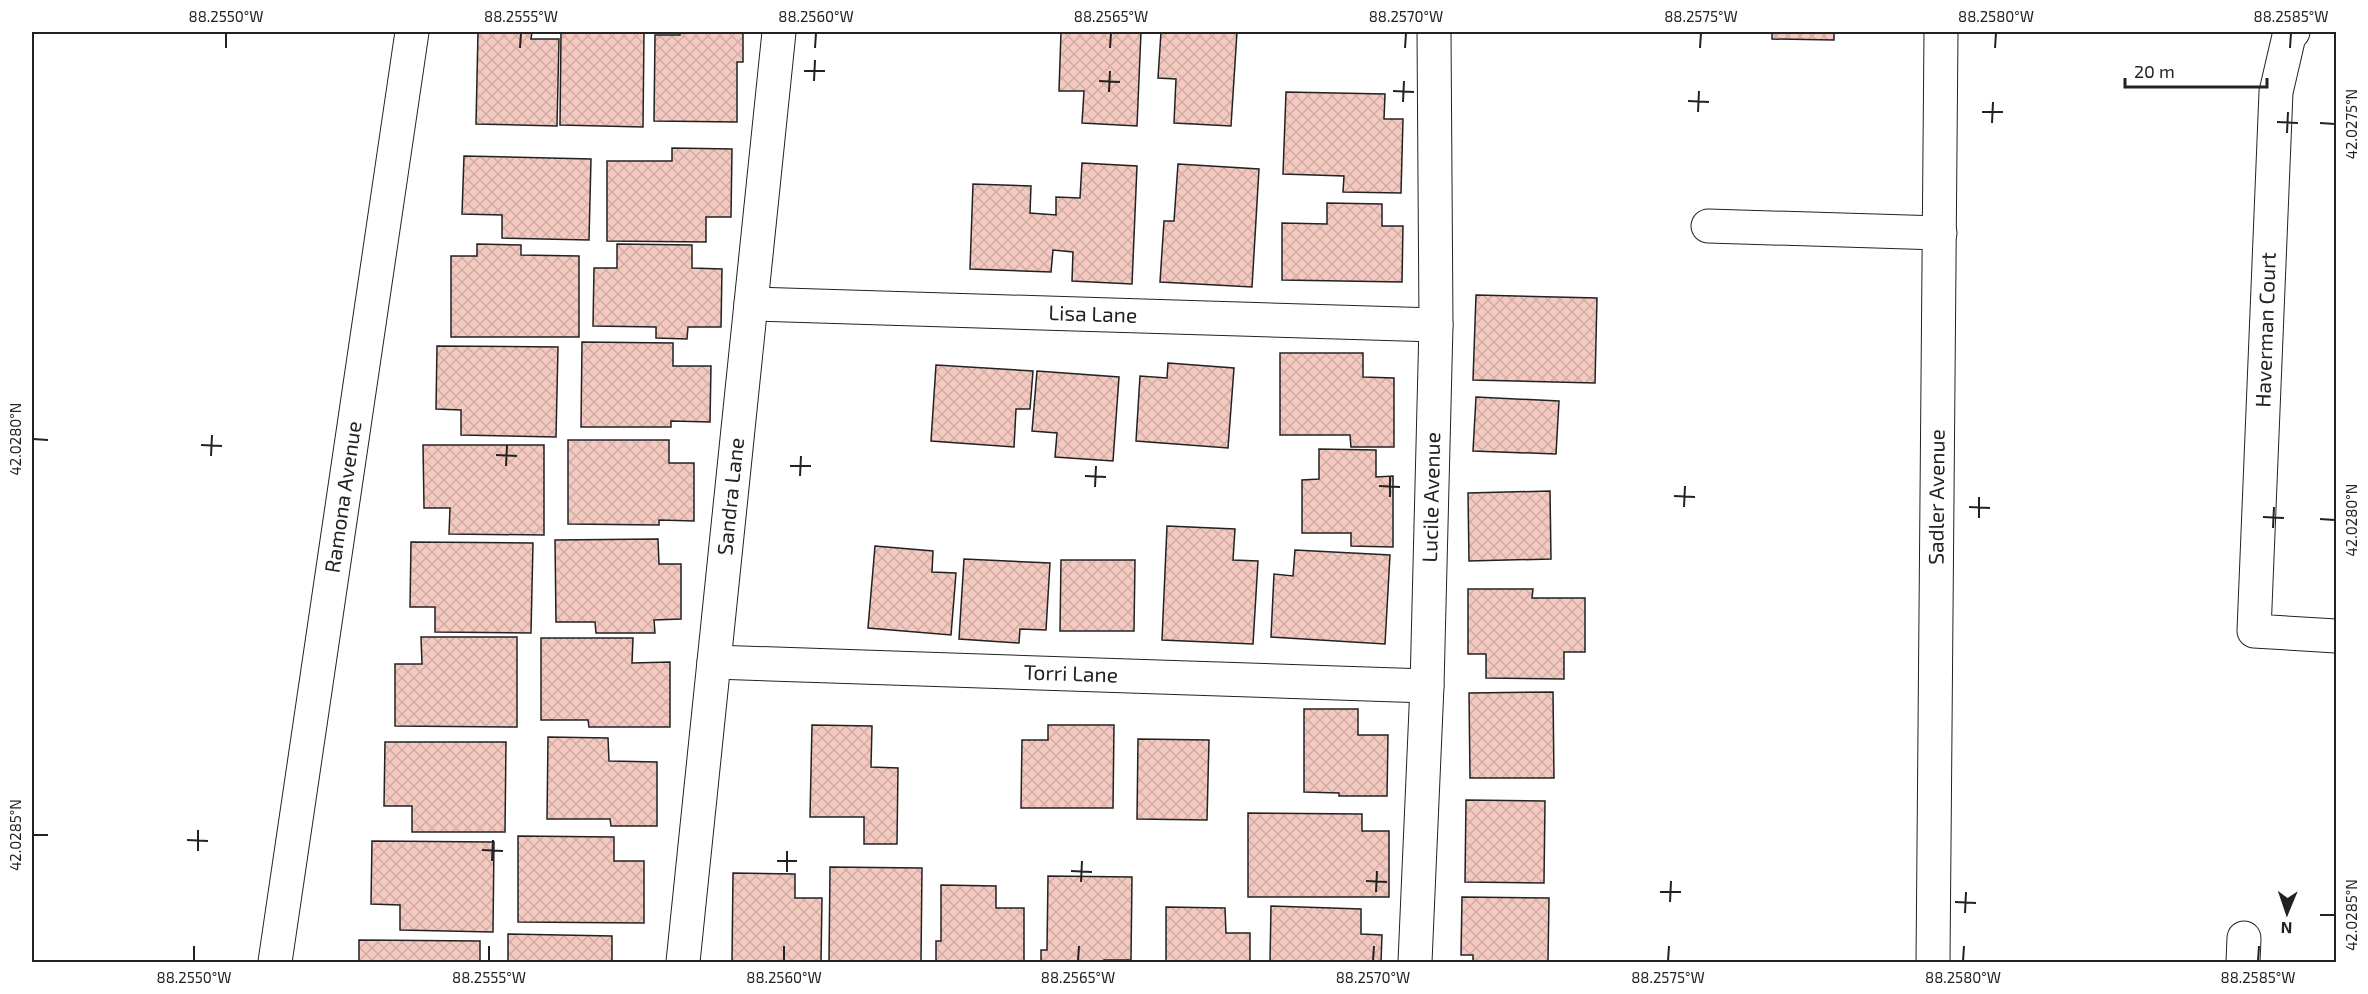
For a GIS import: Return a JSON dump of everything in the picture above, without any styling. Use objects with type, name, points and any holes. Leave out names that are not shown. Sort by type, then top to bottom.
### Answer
[{"type":"street","name":"Ramona Avenue","points":[[275,963],[412,32]]},
{"type":"street","name":"Sandra Lane","points":[[683,963],[779,32]]},
{"type":"street","name":"Lucile Avenue","points":[[1415,963],[1427,686],[1436,325],[1434,32]]},
{"type":"street","name":"Sadler Avenue","points":[[1933,963],[1941,32]]},
{"type":"street","name":"Haverman Court","points":[[2293,32],[2289,36],[2276,92],[2254,631],[2337,636]]},
{"type":"street","points":[[1708,226],[1940,233]]},
{"type":"street","name":"Lisa Lane","points":[[751,304],[1436,325]]},
{"type":"street","name":"Torri Lane","points":[[714,662],[1427,686]]},
{"type":"building","points":[[478,32],[532,32],[531,39],[559,39],[557,126],[476,124]]},
{"type":"building","points":[[561,32],[644,32],[643,127],[560,125]]},
{"type":"building","points":[[680,32],[743,32],[743,62],[737,62],[737,122],[654,121],[655,35],[680,35]]},
{"type":"building","points":[[1061,32],[1141,32],[1137,126],[1082,123],[1084,91],[1059,91]]},
{"type":"building","points":[[1161,32],[1237,32],[1231,126],[1174,123],[1176,79],[1158,78]]},
{"type":"building","points":[[1772,32],[1834,32],[1834,40],[1772,39]]},
{"type":"building","points":[[1286,92],[1385,94],[1384,119],[1403,119],[1401,193],[1343,192],[1344,176],[1283,174]]},
{"type":"building","points":[[672,148],[732,149],[731,217],[706,217],[706,242],[607,241],[607,161],[672,161]]},
{"type":"building","points":[[464,156],[591,159],[589,240],[502,238],[502,215],[462,214]]},
{"type":"building","points":[[1082,163],[1137,166],[1132,284],[1072,281],[1073,252],[1053,250],[1051,272],[970,269],[973,184],[1031,186],[1030,213],[1056,215],[1056,197],[1080,198]]},
{"type":"building","points":[[1178,164],[1259,169],[1252,287],[1160,282],[1164,221],[1174,221]]},
{"type":"building","points":[[1327,203],[1382,204],[1382,226],[1403,226],[1402,282],[1282,280],[1282,223],[1327,224]]},
{"type":"building","points":[[477,244],[521,245],[521,255],[579,256],[579,337],[451,337],[451,256],[477,256]]},
{"type":"building","points":[[617,244],[692,245],[692,268],[722,269],[721,327],[688,327],[687,339],[656,338],[656,327],[593,326],[594,268],[617,268]]},
{"type":"building","points":[[1476,295],[1597,298],[1595,383],[1473,380]]},
{"type":"building","points":[[582,342],[673,343],[673,366],[711,366],[710,422],[671,421],[671,427],[581,427]]},
{"type":"building","points":[[437,346],[558,347],[556,437],[461,435],[461,410],[436,409]]},
{"type":"building","points":[[1280,353],[1363,353],[1363,377],[1394,378],[1394,447],[1351,447],[1350,435],[1280,435]]},
{"type":"building","points":[[1168,363],[1234,368],[1228,448],[1136,441],[1140,376],[1167,378]]},
{"type":"building","points":[[936,365],[1033,371],[1030,409],[1016,409],[1014,447],[931,441]]},
{"type":"building","points":[[1037,371],[1119,377],[1113,461],[1055,457],[1057,433],[1032,431]]},
{"type":"building","points":[[1476,397],[1559,401],[1556,454],[1473,451]]},
{"type":"building","points":[[568,440],[669,440],[669,463],[694,463],[694,521],[659,520],[659,525],[568,524]]},
{"type":"building","points":[[423,445],[544,445],[544,535],[449,534],[450,508],[424,508]]},
{"type":"building","points":[[1319,449],[1376,450],[1376,477],[1393,476],[1393,547],[1351,546],[1351,533],[1302,533],[1302,480],[1319,479]]},
{"type":"building","points":[[1550,491],[1551,559],[1469,561],[1468,493]]},
{"type":"building","points":[[1167,526],[1235,529],[1233,560],[1258,561],[1253,644],[1162,640]]},
{"type":"building","points":[[658,539],[659,564],[681,564],[681,619],[654,620],[655,633],[596,633],[595,622],[556,622],[555,540]]},
{"type":"building","points":[[411,542],[533,543],[531,633],[435,632],[435,607],[410,607]]},
{"type":"building","points":[[875,546],[933,551],[932,572],[956,573],[951,635],[868,628]]},
{"type":"building","points":[[1295,550],[1390,555],[1385,644],[1271,637],[1274,574],[1293,576]]},
{"type":"building","points":[[964,559],[1050,563],[1046,630],[1020,629],[1019,643],[959,639]]},
{"type":"building","points":[[1061,560],[1135,560],[1134,631],[1060,631]]},
{"type":"building","points":[[1468,589],[1533,589],[1532,598],[1585,598],[1585,652],[1564,652],[1564,679],[1486,678],[1486,654],[1468,654]]},
{"type":"building","points":[[421,637],[517,637],[517,727],[395,726],[395,664],[422,664]]},
{"type":"building","points":[[541,638],[633,638],[632,663],[670,662],[670,727],[589,727],[588,720],[541,720]]},
{"type":"building","points":[[1553,692],[1554,778],[1470,778],[1469,693]]},
{"type":"building","points":[[1304,709],[1358,709],[1358,735],[1388,735],[1387,796],[1339,796],[1339,793],[1304,792]]},
{"type":"building","points":[[812,725],[872,726],[871,767],[898,768],[897,844],[864,844],[864,817],[810,817]]},
{"type":"building","points":[[1048,725],[1114,725],[1113,808],[1021,808],[1022,740],[1048,740]]},
{"type":"building","points":[[548,737],[608,738],[609,761],[657,762],[657,826],[611,826],[610,819],[547,819]]},
{"type":"building","points":[[1138,739],[1209,740],[1207,820],[1137,819]]},
{"type":"building","points":[[385,742],[506,742],[505,832],[412,832],[412,806],[384,806]]},
{"type":"building","points":[[1466,800],[1545,801],[1544,883],[1465,882]]},
{"type":"building","points":[[1248,813],[1362,814],[1362,831],[1389,831],[1389,897],[1248,897]]},
{"type":"building","points":[[518,836],[614,837],[614,861],[644,861],[644,923],[518,922]]},
{"type":"building","points":[[372,841],[494,842],[493,932],[400,930],[400,905],[371,904]]},
{"type":"building","points":[[830,867],[922,868],[921,962],[829,962]]},
{"type":"building","points":[[733,873],[795,874],[795,898],[822,898],[821,962],[732,962]]},
{"type":"building","points":[[1048,876],[1132,877],[1131,960],[1041,962],[1041,950],[1047,950]]},
{"type":"building","points":[[941,885],[996,886],[996,908],[1024,908],[1024,962],[936,962],[936,941],[941,941]]},
{"type":"building","points":[[1462,897],[1549,898],[1548,962],[1473,962],[1473,955],[1461,955]]},
{"type":"building","points":[[1271,906],[1361,909],[1361,934],[1382,935],[1381,962],[1270,962]]},
{"type":"building","points":[[1166,907],[1225,908],[1226,933],[1250,933],[1250,962],[1166,962]]},
{"type":"building","points":[[508,934],[612,936],[612,962],[508,962]]},
{"type":"building","points":[[359,940],[480,941],[480,962],[359,962]]}]
